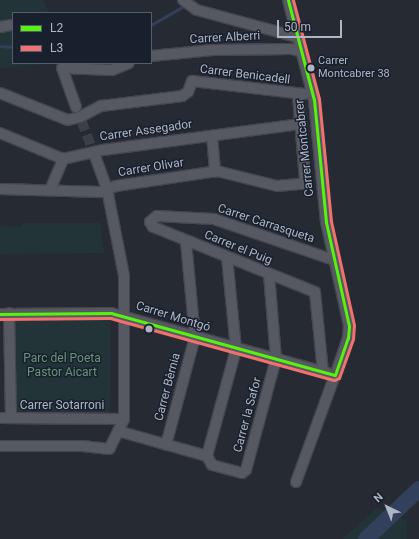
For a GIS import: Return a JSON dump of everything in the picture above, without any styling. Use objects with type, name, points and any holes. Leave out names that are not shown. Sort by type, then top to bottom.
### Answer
[{"type":"street","points":[[183,0],[197,10],[297,37]]},
{"type":"street","name":"Carrer Montcabrer","points":[[288,0],[300,51],[312,92],[326,222],[348,326],[348,338],[296,482]]},
{"type":"street","points":[[0,27],[11,25]]},
{"type":"street","name":"Carrer Alberri","points":[[152,56],[213,50],[292,49],[300,51]]},
{"type":"street","points":[[76,107],[62,68],[112,70],[120,69],[128,64]]},
{"type":"street","name":"Carrer Benicadell","points":[[0,93],[68,120],[80,117],[101,106],[182,96],[188,92],[192,82],[298,95],[312,92]]},
{"type":"street","name":"Carrer Montcabrer","points":[[298,95],[304,183]]},
{"type":"street","name":"Carrer Assegador","points":[[63,159],[103,150],[300,124]]},
{"type":"street","points":[[0,133],[63,159],[50,190]]},
{"type":"street","points":[[212,136],[215,172]]},
{"type":"street","points":[[0,446],[110,447],[124,419],[124,276],[107,189],[95,156]]},
{"type":"street","name":"Carrer Olivar","points":[[0,189],[101,192],[107,189],[215,172],[277,186],[304,183]]},
{"type":"street","name":"Carrer Carrasqueta","points":[[153,227],[151,219],[157,216],[214,219],[334,260]]},
{"type":"street","name":"Carrer el Puig","points":[[153,227],[315,292],[323,372]]},
{"type":"street","name":"Carrer Bèrnia","points":[[166,445],[195,337],[186,241]]},
{"type":"street","points":[[118,431],[207,456],[236,349],[227,257]]},
{"type":"street","name":"Carrer la Safor","points":[[207,456],[212,465],[242,473],[248,466],[276,359],[269,274]]},
{"type":"street","name":"Carrer Montgó","points":[[5,314],[111,313],[236,349],[335,375]]},
{"type":"street","points":[[5,314],[11,418]]},
{"type":"street","name":"Carrer Sotarroni","points":[[0,418],[124,419]]},
{"type":"green space","points":[[0,0],[43,0],[49,12],[12,12],[12,64],[44,64],[0,68]]},
{"type":"green space","points":[[22,223],[100,223],[104,253],[0,254],[0,226],[21,227]]},
{"type":"green space","name":"Parc del Poeta Pastor Aicart","points":[[107,317],[110,320],[110,412],[105,414],[17,415],[15,412],[13,320]]},
{"type":"green space","points":[[377,508],[407,521],[407,539],[342,539]]},
{"type":"waterway","points":[[152,24],[185,5]]},
{"type":"waterway","points":[[0,46],[12,47]]},
{"type":"waterway","points":[[366,539],[419,489]]},
{"type":"tunnel","points":[[76,107],[95,156]]},
{"type":"transit line","name":"L2","points":[[0,314],[111,313],[335,375],[348,338],[349,326],[326,222],[314,100],[288,0]]},
{"type":"transit line","name":"L3","points":[[0,319],[110,318],[334,380],[339,378],[353,339],[354,325],[331,221],[319,99],[293,0]]},
{"type":"place","name":"Carrer Montcabrer 38","points":[[311,68]]}]
